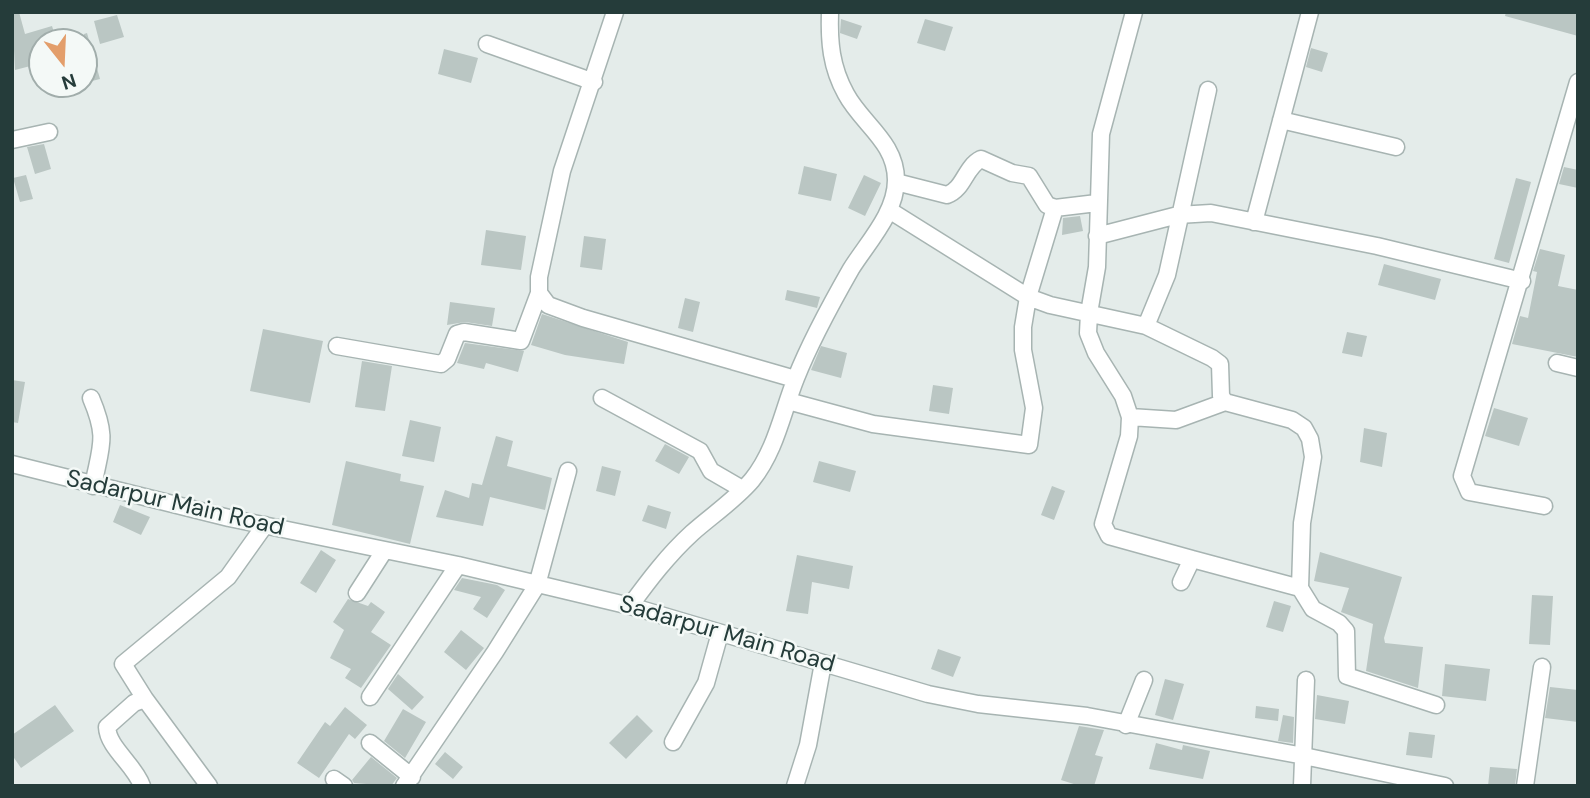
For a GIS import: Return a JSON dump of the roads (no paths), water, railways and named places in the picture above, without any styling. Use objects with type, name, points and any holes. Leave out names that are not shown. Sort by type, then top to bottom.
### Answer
[{"type":"street","points":[[337,346],[440,365],[447,359],[457,334],[464,332],[521,341],[539,293],[539,277],[562,171],[594,82],[615,12]]},
{"type":"street","points":[[630,606],[656,571],[689,536],[741,489],[766,458],[795,379],[833,300],[889,210],[896,181],[894,164],[886,145],[847,96],[834,68],[829,44],[830,12]]},
{"type":"street","points":[[1134,12],[1103,121],[1095,289],[1089,313],[1088,332],[1096,353],[1124,396],[1130,417],[1129,436],[1103,524],[1104,531],[1109,536],[1300,588]]},
{"type":"street","points":[[1254,222],[1310,12]]},
{"type":"street","points":[[486,44],[594,82]]},
{"type":"street","points":[[1544,506],[1469,492],[1462,476],[1522,281],[1578,82]]},
{"type":"street","points":[[1146,326],[1167,275],[1178,215],[1208,90]]},
{"type":"street","points":[[1281,120],[1396,147]]},
{"type":"street","points":[[12,140],[49,132]]},
{"type":"street","points":[[896,181],[947,195],[958,188],[975,161],[986,159],[1012,173],[1029,176],[1047,205],[1055,208],[1097,203]]},
{"type":"street","points":[[788,401],[873,424],[1029,445],[1034,408],[1023,350],[1028,297],[1055,208]]},
{"type":"street","points":[[889,210],[1028,297],[1146,326],[1220,364],[1221,396],[1225,402]]},
{"type":"street","points":[[1097,236],[1178,215],[1210,213],[1377,246],[1522,281]]},
{"type":"street","points":[[539,293],[548,304],[583,318],[795,379]]},
{"type":"street","points":[[1557,363],[1578,368]]},
{"type":"street","points":[[91,398],[102,424],[103,438],[93,486]]},
{"type":"street","points":[[602,398],[700,451],[711,471],[741,489]]},
{"type":"street","points":[[1130,417],[1176,420],[1225,402],[1292,420],[1304,428],[1310,439],[1313,457],[1303,523],[1300,588],[1313,609],[1339,623],[1346,631],[1347,676],[1436,705]]},
{"type":"street","name":"Sadarpur Main Road","points":[[12,464],[93,486],[458,565],[630,606],[928,694],[978,704],[1087,716],[1304,756],[1445,786]]},
{"type":"street","points":[[370,743],[408,782],[537,585],[568,471]]},
{"type":"street","points":[[209,786],[122,664],[228,578],[265,525]]},
{"type":"street","points":[[357,593],[384,551]]},
{"type":"street","points":[[1181,582],[1192,559]]},
{"type":"street","points":[[370,697],[458,565]]},
{"type":"street","points":[[673,742],[706,683],[720,633]]},
{"type":"street","points":[[794,786],[808,745],[823,663]]},
{"type":"street","points":[[1525,786],[1542,667]]},
{"type":"street","points":[[1126,725],[1144,680]]},
{"type":"street","points":[[1302,786],[1306,680]]},
{"type":"street","points":[[142,786],[134,768],[109,737],[107,727],[134,703],[145,699]]}]
